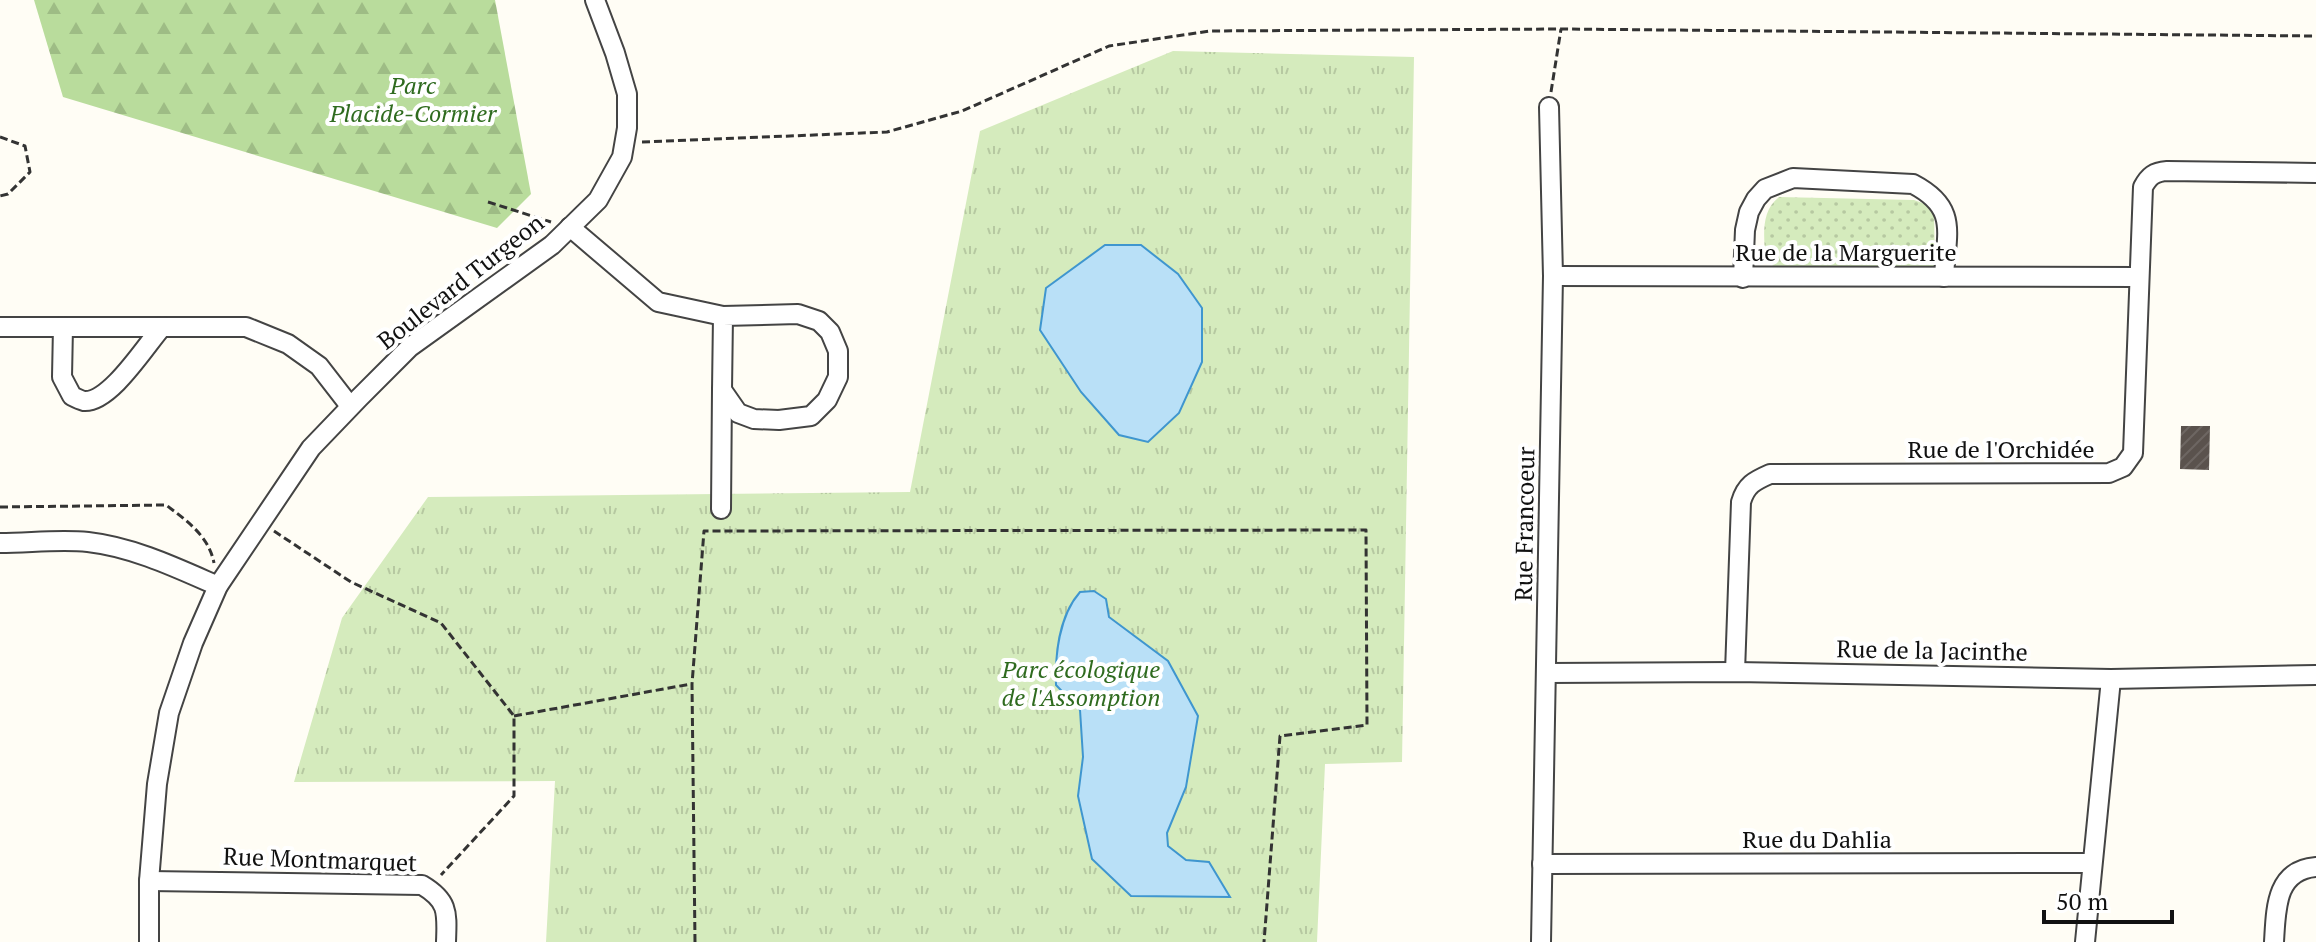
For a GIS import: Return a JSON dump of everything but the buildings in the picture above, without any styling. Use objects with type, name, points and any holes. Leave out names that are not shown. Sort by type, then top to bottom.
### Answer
[{"type":"street","name":"Boulevard Turgeon","points":[[149,942],[149,881],[157,784],[169,713],[193,643],[218,586],[311,448],[350,406],[410,347],[552,245],[598,200],[622,157],[627,128],[627,94],[595,0]]},
{"type":"street","name":"Rue Francoeur","points":[[1541,942],[1553,276],[1549,107]]},
{"type":"street","name":"Rue de l'Orchidée","points":[[1735,672],[1741,502],[1745,490],[1754,481],[1770,474],[2109,473],[2123,467],[2133,453],[2143,187],[2147,179],[2155,172],[2316,173]]},
{"type":"street","points":[[1743,278],[1749,212],[1765,189],[1793,178],[1913,184],[1925,190],[1942,206],[1947,216],[1944,277]]},
{"type":"street","points":[[570,227],[658,302],[723,316],[798,314],[819,321],[830,332],[838,351],[838,377],[827,400],[811,416],[754,419],[738,413],[722,390]]},
{"type":"street","name":"Rue de la Marguerite","points":[[1553,276],[2139,277]]},
{"type":"street","points":[[721,509],[723,316]]},
{"type":"street","points":[[0,327],[246,327],[288,344],[319,366],[350,406]]},
{"type":"street","points":[[63,327],[62,377],[72,396],[85,401],[101,397],[115,384],[162,327]]},
{"type":"street","points":[[0,543],[87,542],[161,562],[218,586]]},
{"type":"street","name":"Rue de la Jacinthe","points":[[1547,673],[1735,672],[2111,679],[2316,675]]},
{"type":"street","points":[[2085,942],[2111,679]]},
{"type":"street","name":"Rue du Dahlia","points":[[1542,864],[2092,863]]},
{"type":"street","points":[[2274,942],[2278,898],[2285,883],[2307,869]]},
{"type":"street","name":"Rue Montmarquet","points":[[149,881],[422,885],[437,894],[447,911],[446,942]]},
{"type":"path","points":[[1549,107],[1561,29]]},
{"type":"path","points":[[625,143],[887,132],[962,111],[1109,46],[1210,31],[1561,29],[2316,36]]},
{"type":"path","points":[[0,137],[25,146],[30,172],[8,194],[0,196]]},
{"type":"path","points":[[488,202],[570,227]]},
{"type":"path","points":[[261,522],[351,582],[441,623],[514,716],[514,796],[441,875],[431,890]]},
{"type":"path","points":[[695,942],[692,684],[704,531],[1366,530],[1367,725],[1280,736],[1264,942]]},
{"type":"path","points":[[514,716],[692,684]]},
{"type":"green space","name":"Parc Placide-Cormier","points":[[34,0],[495,0],[531,194],[497,228],[63,97]]},
{"type":"green space","name":"Parc écologique de l'Assomption","points":[[1173,51],[1414,57],[1402,762],[1325,764],[1317,942],[546,942],[555,781],[294,782],[342,618],[428,497],[910,492],[980,131]]},
{"type":"green space","points":[[1779,197],[1914,200],[1925,204],[1934,213],[1935,267],[1927,272],[1779,270],[1765,260],[1764,235],[1768,210]]},
{"type":"water","points":[[1105,245],[1141,245],[1178,274],[1202,308],[1202,362],[1179,413],[1148,442],[1119,435],[1081,392],[1040,330],[1046,288]]},
{"type":"water","points":[[1094,591],[1106,599],[1109,617],[1168,661],[1198,716],[1186,787],[1167,833],[1168,846],[1186,860],[1209,862],[1230,897],[1131,896],[1092,859],[1078,796],[1083,757],[1080,710],[1056,685],[1056,673],[1060,636],[1067,612],[1080,592]]}]
